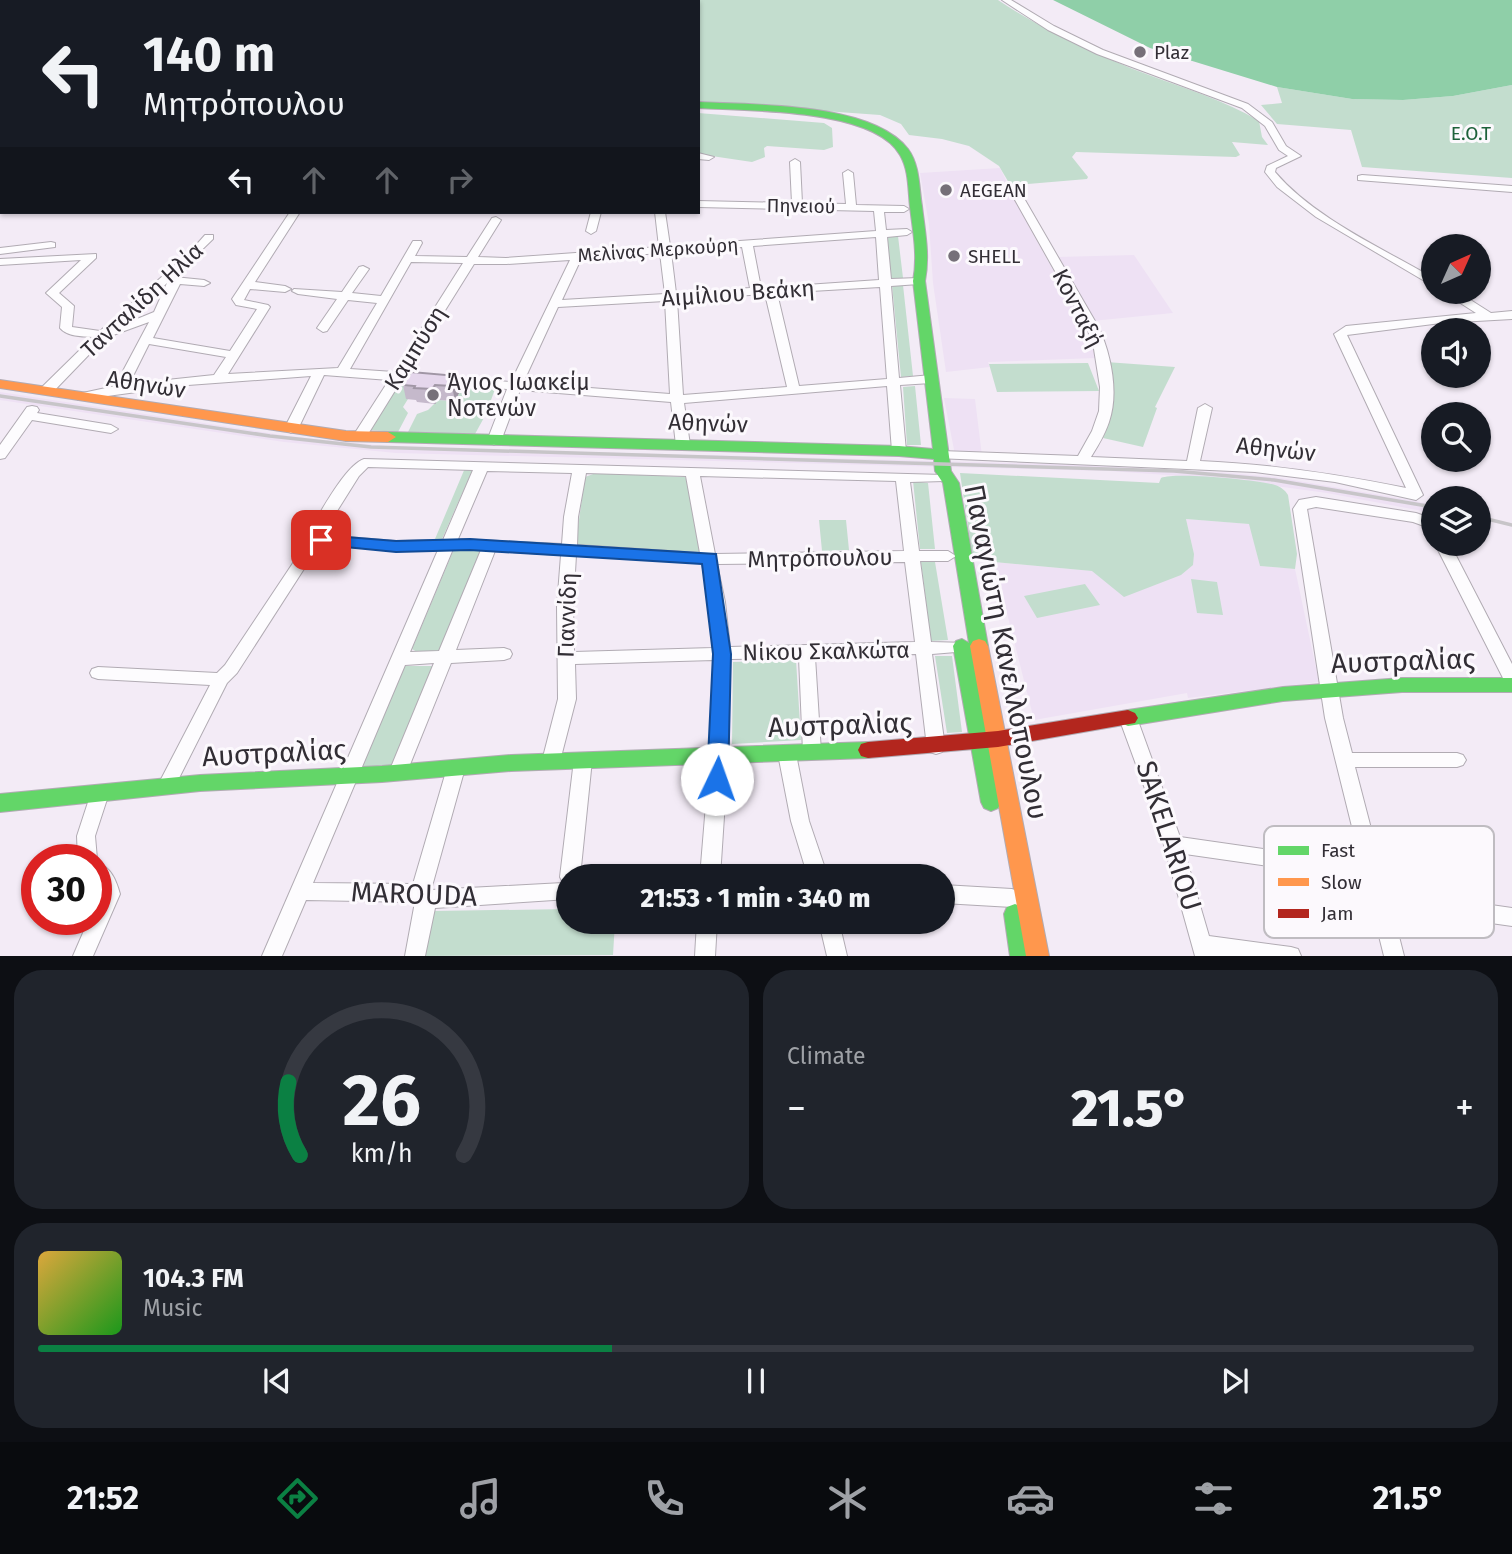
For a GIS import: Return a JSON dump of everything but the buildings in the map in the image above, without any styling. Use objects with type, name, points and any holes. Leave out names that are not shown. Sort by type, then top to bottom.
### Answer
[{"type":"main road","points":[[700,107],[827,119],[870,131],[887,142],[895,152],[911,266],[919,281],[941,468]]},
{"type":"main road","points":[[700,107],[841,118],[871,126],[891,136],[905,153],[911,176],[922,252],[923,266],[919,281]]},
{"type":"main road","name":"Αθηνών","points":[[0,384],[291,429],[360,436],[899,451],[941,468]]},
{"type":"main road","name":"Παναγιώτη Κανελλόπουλου","points":[[941,468],[948,556],[960,634],[1038,956]]},
{"type":"main road","name":"Παναγιώτη Κανελλόπουλου","points":[[941,468],[951,483],[996,824],[1021,956]]},
{"type":"main road","name":"Αυστραλίας","points":[[0,803],[167,785],[349,776],[551,761],[787,754],[987,743],[1244,699],[1330,689],[1512,683]]},
{"type":"street","points":[[1006,0],[1045,24],[1100,52],[1245,106],[1269,124],[1282,148],[1296,156],[1271,167],[1270,172],[1275,180],[1306,204],[1421,276]]},
{"type":"street","points":[[795,162],[797,206]]},
{"type":"street","points":[[848,173],[851,207]]},
{"type":"street","points":[[1362,178],[1512,189]]},
{"type":"street","name":"Κονταξή","points":[[1020,200],[1095,332],[1101,351],[1104,417],[1082,461]]},
{"type":"street","name":"Πηνειού","points":[[700,204],[904,208]]},
{"type":"street","points":[[879,208],[899,451]]},
{"type":"street","points":[[219,378],[264,307],[239,302],[294,214]]},
{"type":"street","points":[[591,230],[595,214]]},
{"type":"street","points":[[660,214],[671,297],[677,399],[683,445]]},
{"type":"street","name":"Καμπύση","points":[[360,436],[496,220]]},
{"type":"street","name":"Μελίνας Μερκούρη","points":[[407,259],[500,261],[908,232]]},
{"type":"street","name":"Τανταλίδη Ηλία","points":[[46,391],[102,335],[171,280],[209,237]]},
{"type":"street","points":[[343,371],[417,243]]},
{"type":"street","points":[[747,244],[756,291]]},
{"type":"street","points":[[0,251],[25,246],[51,246]]},
{"type":"street","points":[[0,262],[92,256],[52,295],[69,308],[68,330],[102,335],[159,314]]},
{"type":"street","points":[[494,441],[515,386],[577,256]]},
{"type":"street","points":[[323,328],[363,269]]},
{"type":"street","points":[[120,388],[159,314],[171,280],[204,283]]},
{"type":"street","name":"Αιμίλιου Βεάκη","points":[[556,304],[919,281]]},
{"type":"street","points":[[248,285],[285,289]]},
{"type":"street","points":[[298,290],[384,300]]},
{"type":"street","points":[[770,290],[794,391]]},
{"type":"street","points":[[1468,304],[1488,316],[1512,315]]},
{"type":"street","name":"Αθηνών","points":[[941,468],[1082,461],[1193,464],[1303,473],[1416,495],[1382,428],[1340,334],[1346,330],[1488,316]]},
{"type":"street","points":[[145,340],[233,355]]},
{"type":"street","points":[[83,397],[120,388],[219,378],[343,371],[677,399],[932,379]]},
{"type":"street","points":[[291,429],[319,372]]},
{"type":"street","points":[[1193,464],[1205,408]]},
{"type":"street","points":[[0,455],[30,412],[111,429]]},
{"type":"street","points":[[167,785],[218,691],[221,679],[231,669],[316,539],[314,535],[363,463],[902,477],[941,468]]},
{"type":"street","points":[[272,956],[482,465]]},
{"type":"street","name":"Γιαννίδη","points":[[551,761],[567,699],[565,658],[569,551],[572,506],[580,468]]},
{"type":"street","points":[[692,471],[709,558],[722,654],[719,756],[711,864]]},
{"type":"street","points":[[902,477],[936,747]]},
{"type":"street","points":[[1360,826],[1330,689],[1300,509],[1304,503],[1319,503],[1421,523]]},
{"type":"street","name":"Μητρόπουλου","points":[[316,539],[396,546],[490,545],[709,558],[948,556]]},
{"type":"street","points":[[398,772],[490,545]]},
{"type":"street","points":[[1448,556],[1512,683]]},
{"type":"street","name":"Νίκου Σκαλκώτα","points":[[565,658],[924,648],[960,634]]},
{"type":"street","points":[[807,652],[812,752]]},
{"type":"street","points":[[398,659],[505,654]]},
{"type":"street","points":[[98,673],[221,679]]},
{"type":"street","name":"SAKELARIOU","points":[[1128,718],[1173,844],[1204,950]]},
{"type":"street","points":[[787,754],[800,821],[814,864]]},
{"type":"street","points":[[571,864],[583,760]]},
{"type":"street","points":[[1344,760],[1458,760]]},
{"type":"street","points":[[415,956],[424,896],[456,768]]},
{"type":"street","points":[[86,844],[86,836],[100,793]]},
{"type":"street","points":[[1173,844],[1264,857]]},
{"type":"street","name":"MAROUDA","points":[[302,891],[424,896],[556,891]]},
{"type":"street","points":[[955,895],[1012,898]]},
{"type":"street","points":[[1494,914],[1512,917]]},
{"type":"street","points":[[705,956],[706,934]]},
{"type":"street","points":[[832,934],[837,956]]},
{"type":"street","points":[[83,956],[92,935]]},
{"type":"street","points":[[1389,938],[1394,956]]},
{"type":"street","points":[[1204,950],[1291,956]]},
{"type":"shaded area","points":[[1053,0],[1512,0],[1512,85],[1453,96],[1403,100],[1352,99],[1277,87],[1150,48]]},
{"type":"shaded area","points":[[1000,168],[1030,229],[1084,325],[1096,358],[988,362],[990,367],[946,372],[933,283],[929,224],[920,173]]},
{"type":"shaded area","points":[[1134,255],[1173,313],[1092,321],[1057,257]]},
{"type":"shaded area","points":[[0,392],[288,436],[395,447],[1087,465],[1229,473],[1275,477],[1416,501],[1421,502],[1421,511],[1327,493],[1225,479],[1109,471],[396,453],[284,442],[0,400]]},
{"type":"shaded area","points":[[944,398],[975,399],[982,456],[955,455]]},
{"type":"shaded area","points":[[1186,519],[1250,524],[1260,566],[1295,569],[1319,682],[1188,698],[1187,693],[1034,720],[994,562],[1092,571],[1194,554]]},
{"type":"green space","points":[[700,0],[998,0],[1090,51],[1246,114],[1259,121],[1262,137],[1268,145],[1232,142],[1240,155],[1236,157],[1076,152],[1072,157],[1087,179],[1015,185],[1009,183],[999,166],[969,146],[909,135],[901,124],[880,115],[700,102]]},
{"type":"green space","name":"E.O.T","points":[[1512,85],[1512,178],[1362,167],[1351,130],[1277,124],[1261,105],[1282,103],[1277,87],[1352,99],[1403,100],[1453,96]]},
{"type":"green space","points":[[700,113],[824,123],[832,128],[833,147],[824,150],[767,146],[764,148],[765,157],[752,162],[700,154]]},
{"type":"green space","points":[[898,236],[903,278],[891,279],[887,237]]},
{"type":"green space","points":[[892,285],[903,285],[913,376],[901,377]]},
{"type":"green space","points":[[1106,362],[1175,367],[1155,407],[1157,408],[1143,447],[1103,438],[1112,411]]},
{"type":"green space","points":[[1088,363],[1099,391],[997,392],[989,364]]},
{"type":"green space","points":[[396,382],[495,389],[475,434],[408,432],[417,414],[428,410],[438,400],[455,401],[460,391],[408,399],[403,407],[408,413],[398,432],[370,430]]},
{"type":"green space","points":[[915,386],[921,445],[907,445],[903,387]]},
{"type":"green space","points":[[465,468],[473,469],[442,539],[435,539]]},
{"type":"green space","points":[[596,473],[685,477],[689,485],[700,552],[578,546],[576,541],[585,477]]},
{"type":"green space","points":[[960,473],[1159,483],[1161,478],[1170,476],[1199,476],[1275,485],[1288,495],[1297,554],[1295,569],[1260,566],[1249,524],[1186,519],[1194,554],[1193,565],[1181,575],[1124,597],[1092,571],[973,560]]},
{"type":"green space","points":[[913,481],[928,483],[935,549],[920,549]]},
{"type":"green space","points":[[819,520],[846,520],[849,550],[822,551]]},
{"type":"green space","points":[[454,549],[483,550],[440,653],[417,652],[412,649]]},
{"type":"green space","points":[[921,562],[935,562],[948,640],[931,641]]},
{"type":"green space","points":[[1191,579],[1217,582],[1223,615],[1197,613]]},
{"type":"green space","points":[[1085,584],[1100,605],[1037,618],[1024,596]]},
{"type":"green space","points":[[935,656],[952,656],[962,732],[947,733]]},
{"type":"green space","points":[[796,660],[801,740],[732,744],[733,662]]},
{"type":"green space","points":[[405,666],[434,666],[395,765],[362,767]]},
{"type":"green space","points":[[556,909],[556,934],[614,934],[613,955],[423,956],[432,911]]},
{"type":"railway","points":[[0,396],[270,436],[371,447],[1174,471],[1274,480],[1421,505]]},
{"type":"railway","points":[[1491,520],[1512,525]]},
{"type":"traffic: fast","points":[[700,105],[777,109],[837,117],[887,135],[903,150],[909,162],[920,235],[922,263],[919,281],[943,471],[951,483],[979,646]]},
{"type":"traffic: fast","points":[[388,437],[899,451],[941,455]]},
{"type":"traffic: fast","points":[[962,646],[991,802]]},
{"type":"traffic: fast","points":[[1128,718],[1283,694],[1402,685],[1512,685]]},
{"type":"traffic: fast","points":[[0,803],[200,783],[382,774],[511,763],[868,750]]},
{"type":"traffic: fast","points":[[1015,914],[1022,956]]},
{"type":"traffic: slow","points":[[0,384],[346,436],[388,437]]},
{"type":"traffic: slow","points":[[979,646],[1038,956]]},
{"type":"traffic: jam","points":[[868,750],[998,739],[1128,718]]},
{"type":"place","name":"Plaz","points":[[1140,52]]},
{"type":"place","name":"AEGEAN","points":[[946,190]]},
{"type":"place","name":"SHELL","points":[[954,256]]},
{"type":"place","name":"Άγιος Ιωακείμ Νοτενών","points":[[433,395]]},
{"type":"route","points":[[321,540],[421,547],[470,544],[709,558],[719,614],[722,654],[717,779]]}]
